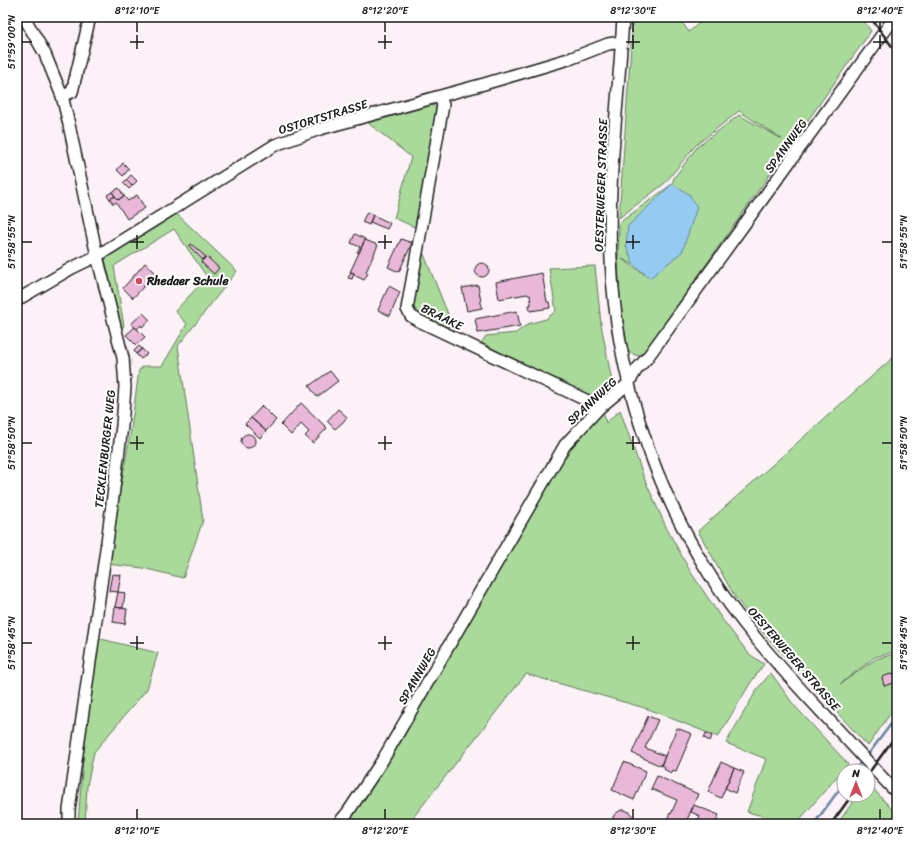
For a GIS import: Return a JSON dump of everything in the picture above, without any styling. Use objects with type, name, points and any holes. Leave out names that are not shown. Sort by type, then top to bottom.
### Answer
[{"type":"street","name":"TECKLENBURGER WEG","points":[[24,17],[44,54],[62,96],[97,256],[123,358],[125,387],[122,426],[69,810],[69,824]]},
{"type":"street","points":[[62,96],[72,92],[90,17]]},
{"type":"street","name":"OESTERWEGER STRASSE","points":[[622,17],[611,201],[611,258],[617,323],[628,384],[645,439],[662,483],[687,534],[708,572],[754,636],[777,664],[897,793]]},
{"type":"street","name":"SPANNWEG","points":[[338,824],[348,812],[382,761],[565,445],[599,408],[628,384],[637,369],[675,320],[895,17]]},
{"type":"street","name":"OSTORTSTRASSE","points":[[17,300],[72,268],[97,256],[275,145],[320,129],[440,97],[572,58],[608,44],[621,42]]},
{"type":"street","name":"BRAAKE","points":[[440,97],[443,105],[407,309],[411,316],[419,321],[583,398],[599,408]]},
{"type":"green space","points":[[633,17],[678,17],[689,32],[706,17],[861,17],[871,31],[645,351],[638,356],[628,352],[620,301],[618,257],[619,223],[672,184],[674,178],[697,147],[739,115],[782,139],[739,111],[695,146],[665,183],[619,218]],"holes":[[[626,245],[650,278],[622,259],[634,265]]]},
{"type":"green space","points":[[433,105],[439,110],[417,228],[394,218],[411,157],[368,123]]},
{"type":"green space","points":[[177,214],[237,271],[178,346],[203,520],[183,578],[143,568],[107,564],[131,429],[139,370],[144,366],[162,366],[187,324],[175,311],[207,277],[174,229],[114,266],[124,326],[121,329],[105,259]]},
{"type":"green space","points":[[421,247],[454,329],[420,316],[410,302]]},
{"type":"green space","points":[[595,266],[601,324],[613,387],[602,398],[590,396],[481,343],[486,336],[516,333],[528,324],[546,319],[556,311],[549,268]]},
{"type":"green space","points":[[897,354],[897,651],[875,657],[840,684],[876,659],[897,653],[897,704],[868,746],[763,633],[735,597],[698,531]]},
{"type":"green space","points":[[603,410],[606,423],[620,410],[644,478],[667,529],[690,571],[722,619],[749,654],[764,664],[751,682],[718,737],[648,709],[526,674],[408,824],[342,824],[400,743],[569,447]]},
{"type":"green space","points":[[97,638],[158,653],[147,689],[94,752],[87,786],[85,824],[78,824],[83,758]]},
{"type":"green space","points":[[771,673],[793,704],[847,763],[836,763],[836,778],[802,817],[800,824],[774,824],[763,816],[747,812],[766,759],[726,743],[758,688]]},
{"type":"green space","points":[[876,792],[897,815],[897,824],[837,824],[852,803],[876,803]]},
{"type":"water","points":[[672,184],[689,194],[697,207],[682,252],[650,278],[634,265],[626,245],[628,226]]},
{"type":"building","points":[[123,163],[129,169],[123,176],[117,170]]},
{"type":"building","points":[[131,175],[137,181],[132,186],[126,180]]},
{"type":"building","points":[[126,180],[132,186],[129,189],[123,183]]},
{"type":"building","points":[[119,188],[124,196],[118,200],[112,192]]},
{"type":"building","points":[[112,192],[115,196],[110,199],[107,195]]},
{"type":"building","points":[[137,195],[145,208],[127,219],[116,202],[113,204],[110,199],[115,196],[118,200],[124,196],[128,201]]},
{"type":"building","points":[[367,212],[373,215],[369,225],[362,222]]},
{"type":"building","points":[[373,215],[390,223],[387,229],[370,222]]},
{"type":"building","points":[[355,234],[365,239],[359,253],[357,252],[360,247],[351,243]]},
{"type":"building","points":[[401,239],[412,243],[399,272],[388,267]]},
{"type":"building","points":[[365,240],[378,245],[364,280],[350,272]]},
{"type":"building","points":[[191,244],[206,257],[203,260],[189,246]]},
{"type":"building","points":[[206,256],[219,268],[214,274],[201,262]]},
{"type":"building","name":"Rhedaer Schule","points":[[145,263],[156,273],[133,298],[123,288]]},
{"type":"building","points":[[482,263],[487,265],[489,270],[487,275],[482,277],[477,275],[475,270],[477,265]]},
{"type":"building","points":[[351,272],[354,273],[352,279],[348,278]]},
{"type":"building","points":[[542,273],[547,302],[549,302],[550,308],[530,311],[530,295],[527,294],[499,299],[496,282]]},
{"type":"building","points":[[478,285],[482,308],[467,311],[462,288]]},
{"type":"building","points":[[389,286],[400,292],[390,316],[378,310]]},
{"type":"building","points":[[517,311],[520,326],[478,333],[475,319]]},
{"type":"building","points":[[143,313],[150,320],[142,327],[141,325],[137,329],[131,324]]},
{"type":"building","points":[[135,327],[145,337],[136,345],[126,335]]},
{"type":"building","points":[[139,346],[142,349],[136,354],[134,351]]},
{"type":"building","points":[[142,349],[147,354],[141,359],[136,354]]},
{"type":"building","points":[[330,371],[338,381],[317,397],[309,386]]},
{"type":"building","points":[[301,403],[327,428],[313,443],[305,436],[309,432],[301,424],[291,435],[281,425]]},
{"type":"building","points":[[262,406],[276,420],[266,431],[251,418]]},
{"type":"building","points":[[338,409],[347,417],[335,429],[327,421]]},
{"type":"building","points":[[251,418],[266,431],[260,438],[245,424]]},
{"type":"building","points":[[248,434],[253,436],[255,441],[253,446],[248,448],[243,446],[241,441],[243,436]]},
{"type":"building","points":[[112,574],[121,575],[118,592],[109,591]]},
{"type":"building","points":[[118,592],[125,593],[123,608],[115,607]]},
{"type":"building","points":[[115,607],[127,609],[125,624],[113,622]]},
{"type":"building","points":[[894,673],[896,682],[884,686],[882,677]]},
{"type":"building","points":[[648,716],[658,720],[645,748],[665,756],[661,766],[632,753]]},
{"type":"building","points":[[677,728],[692,734],[676,771],[672,770],[671,773],[664,769],[665,767],[661,765]]},
{"type":"building","points":[[706,733],[712,736],[710,741],[704,738]]},
{"type":"building","points":[[624,762],[646,771],[634,800],[612,790]]},
{"type":"building","points":[[721,762],[734,768],[721,798],[708,792]]},
{"type":"building","points":[[734,768],[744,772],[735,793],[725,788]]},
{"type":"building","points":[[657,776],[698,794],[687,820],[689,821],[687,824],[679,824],[667,819],[670,813],[671,814],[677,800],[651,789]]},
{"type":"building","points":[[694,805],[719,815],[715,824],[707,824],[698,820],[700,816],[691,812]]},
{"type":"building","points":[[621,810],[631,813],[634,820],[633,824],[614,824],[613,817]]},
{"type":"waterway","points":[[867,756],[897,716]]},
{"type":"waterway","points":[[814,824],[836,794]]},
{"type":"railway","points":[[870,17],[897,53]]},
{"type":"railway","points":[[876,763],[897,734]]},
{"type":"railway","points":[[831,824],[846,803]]},
{"type":"place","name":"Rhedaer Schule","points":[[139,281]]}]
